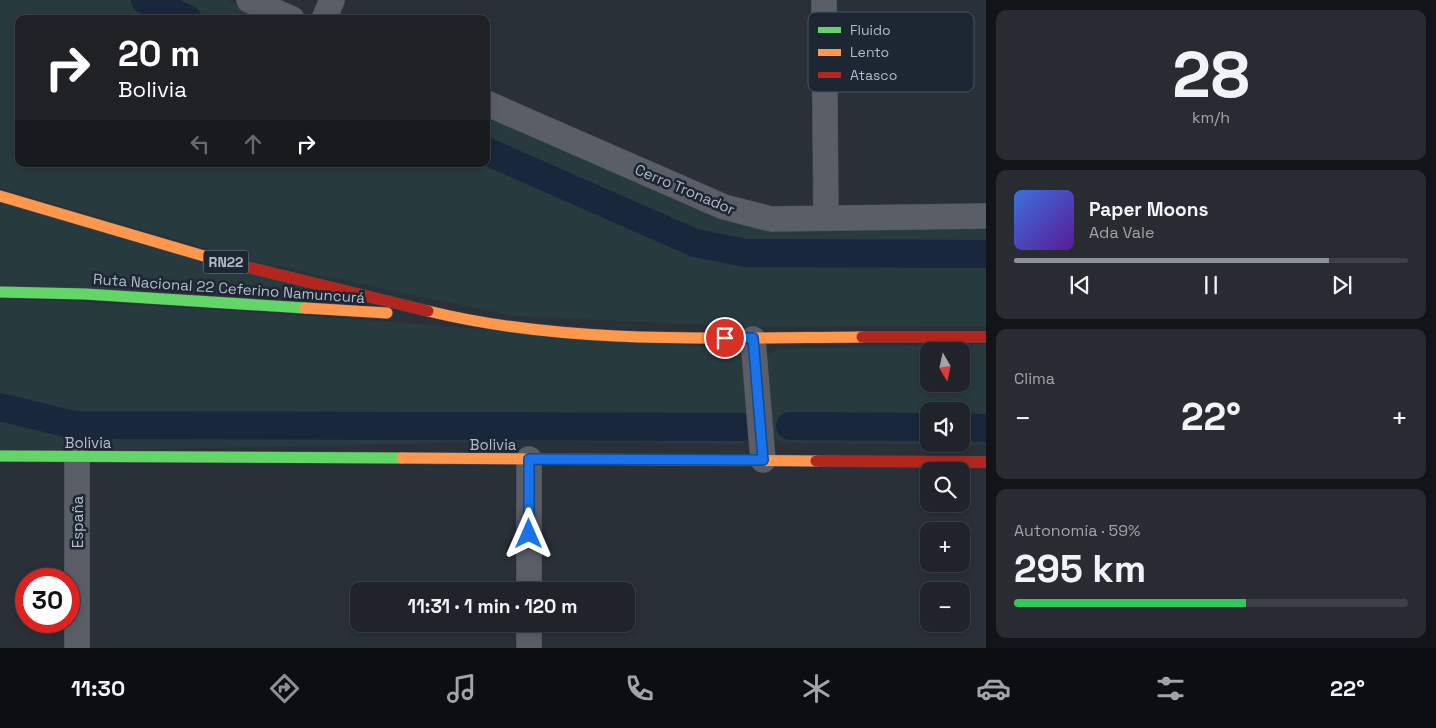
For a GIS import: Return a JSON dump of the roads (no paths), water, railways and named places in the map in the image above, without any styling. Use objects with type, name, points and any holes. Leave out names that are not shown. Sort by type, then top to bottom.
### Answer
[{"type":"main road","name":"Ruta Nacional 22 Ceferino Namuncurá","points":[[0,196],[229,263],[456,318],[513,327],[584,333],[753,338],[986,337]]},
{"type":"main road","name":"Ruta Nacional 22 Ceferino Namuncurá","points":[[0,292],[85,294],[456,318]]},
{"type":"main road","name":"Bolivia","points":[[0,456],[986,462]]},
{"type":"street","points":[[249,0],[283,15]]},
{"type":"street","points":[[326,15],[332,0]]},
{"type":"street","points":[[825,92],[826,218]]},
{"type":"street","name":"Cerro Tronador","points":[[490,106],[724,207],[771,219],[986,216]]},
{"type":"street","points":[[753,338],[763,460]]},
{"type":"street","name":"España","points":[[77,457],[77,648]]},
{"type":"street","points":[[529,459],[529,582]]},
{"type":"street","points":[[529,632],[529,648]]},
{"type":"waterway","points":[[145,0],[179,15]]},
{"type":"waterway","points":[[490,153],[695,243],[746,253],[986,254]]},
{"type":"waterway","points":[[0,407],[74,425],[743,427]]},
{"type":"waterway","points":[[790,426],[920,427]]},
{"type":"waterway","points":[[970,427],[986,428]]}]
